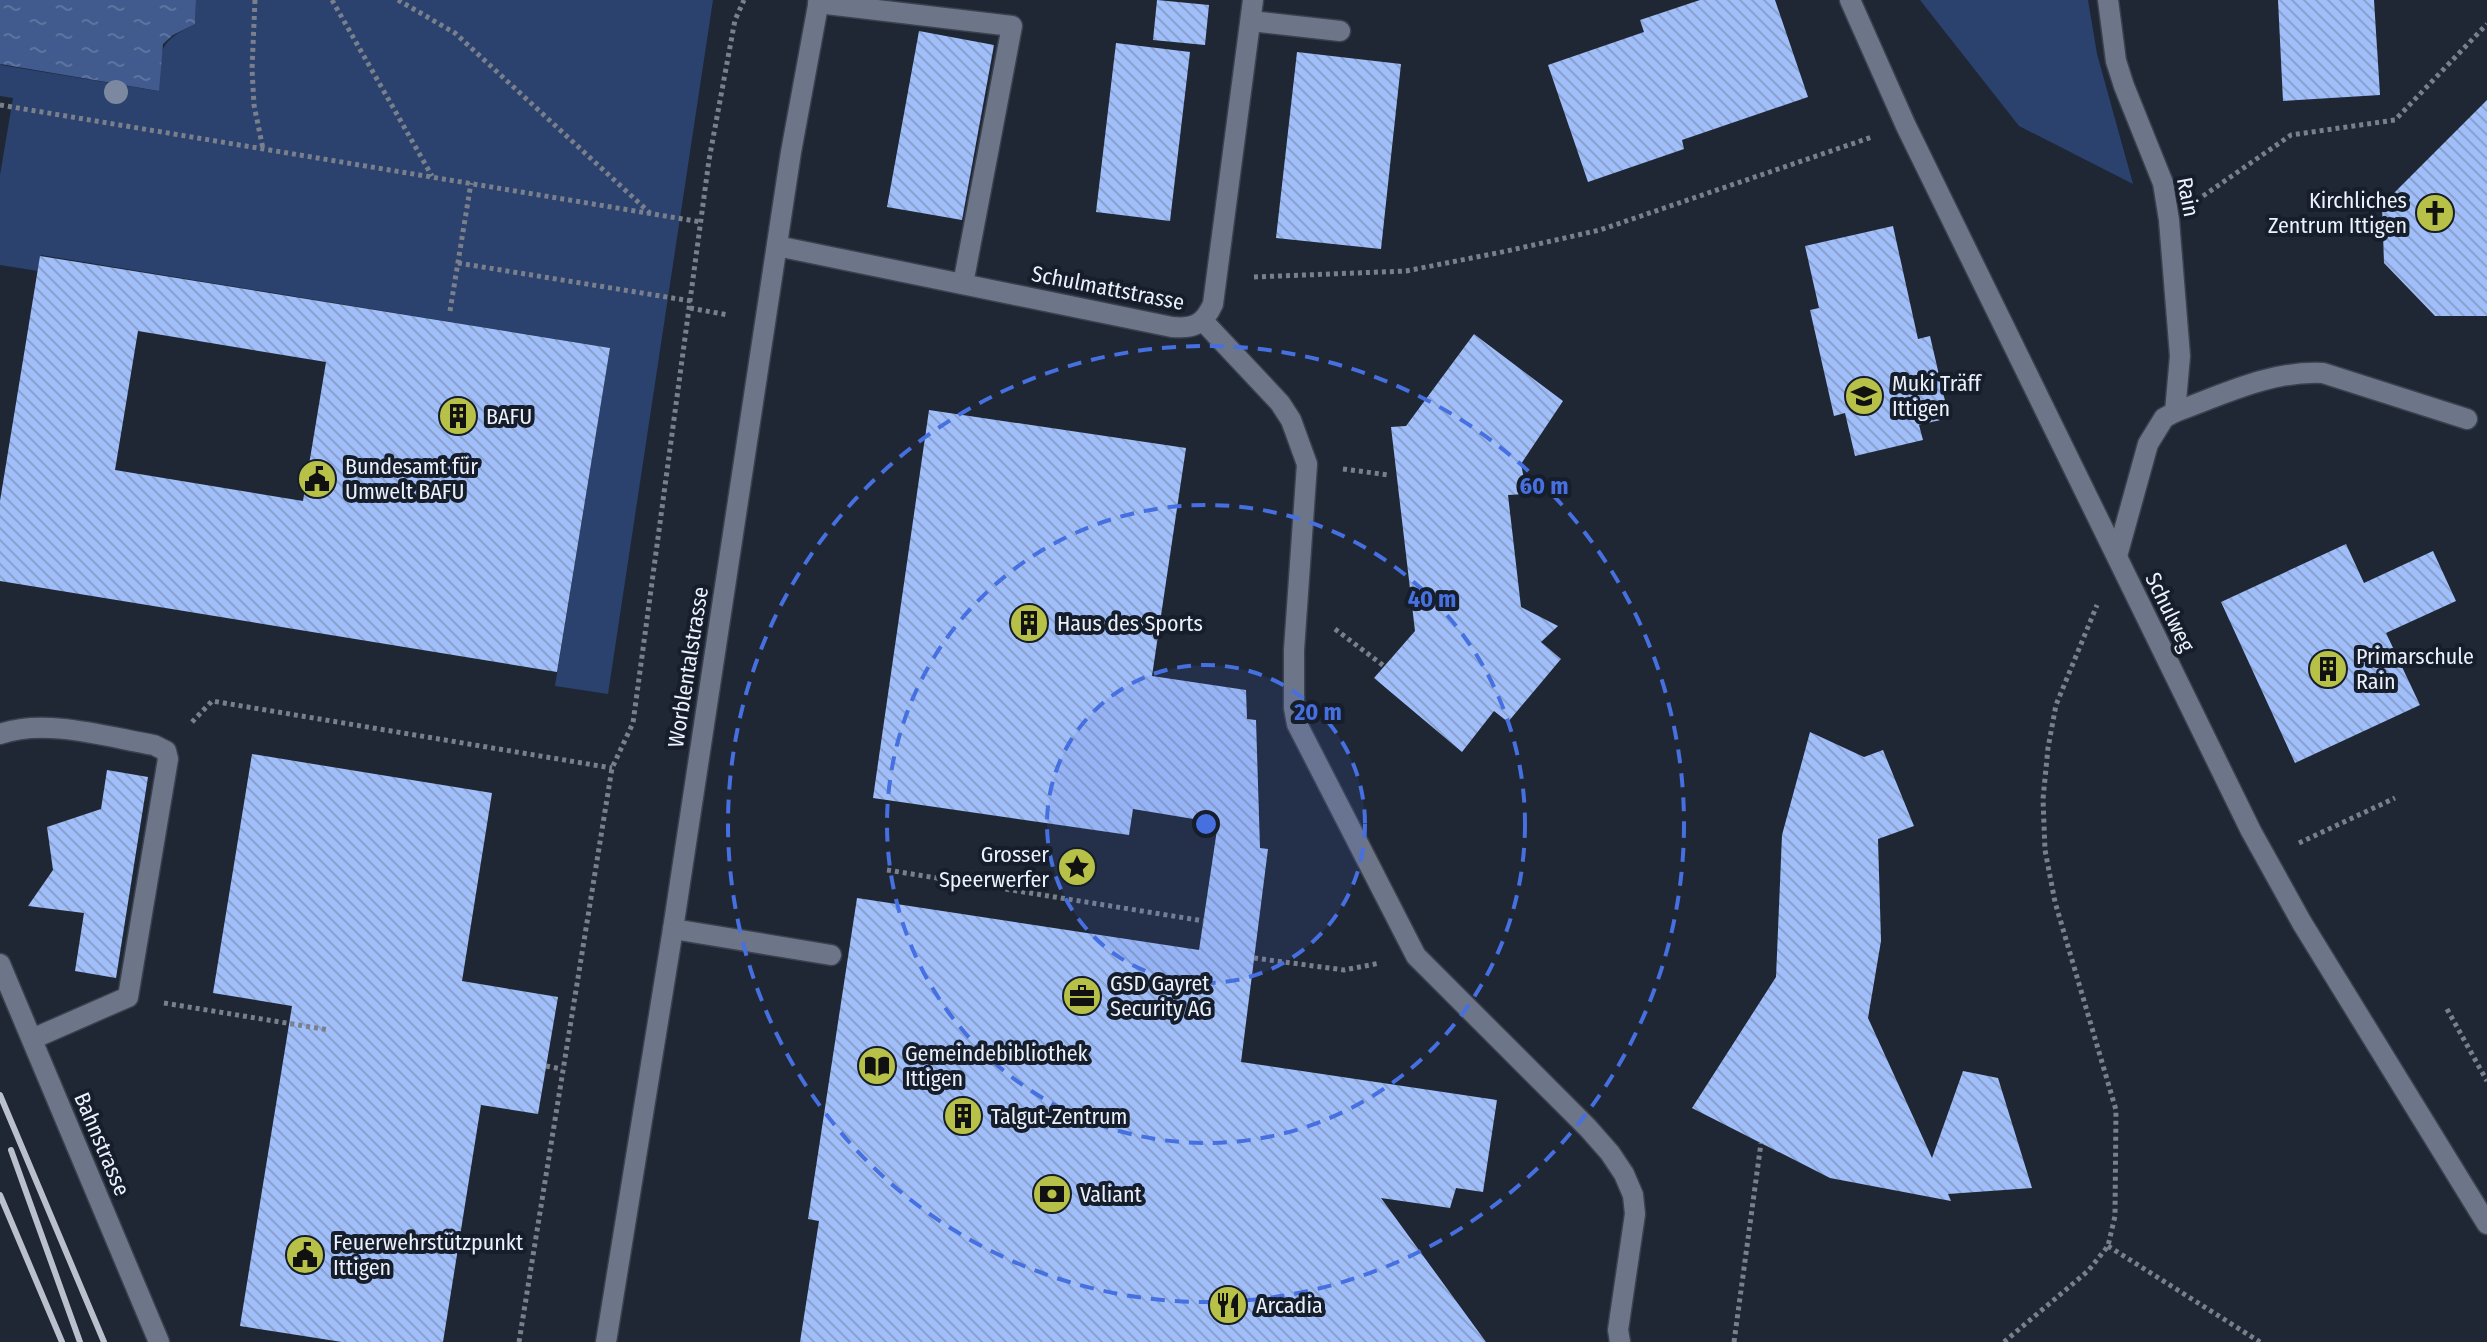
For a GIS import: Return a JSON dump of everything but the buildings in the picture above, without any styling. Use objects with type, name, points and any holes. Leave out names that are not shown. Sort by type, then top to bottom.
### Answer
[{"type":"street","name":"Schulweg","points":[[1850,0],[1906,126],[2266,859],[2487,1224]]},
{"type":"street","name":"Rain","points":[[2108,0],[2116,61],[2163,183],[2180,356],[2175,412]]},
{"type":"street","name":"Worblentalstrasse","points":[[606,1342],[673,929],[791,152],[818,1]]},
{"type":"street","points":[[818,1],[1012,26],[963,284]]},
{"type":"street","points":[[1252,10],[1340,31]]},
{"type":"street","name":"Schulmattstrasse","points":[[777,246],[1172,327],[1193,328],[1203,321],[1213,304],[1252,10]]},
{"type":"street","points":[[1203,321],[1280,403],[1291,420],[1307,464],[1294,650],[1297,724],[1416,956],[1588,1128],[1624,1174],[1633,1195],[1635,1214],[1618,1330],[1620,1342]]},
{"type":"street","points":[[2117,556],[2148,444],[2164,418],[2175,412],[2274,377],[2302,372],[2323,373],[2467,419]]},
{"type":"street","points":[[0,734],[29,727],[49,727],[154,745],[166,751],[168,766],[128,997],[32,1039]]},
{"type":"street","points":[[673,929],[831,955]]},
{"type":"street","name":"Bahnstrasse","points":[[0,964],[159,1342]]},
{"type":"path","points":[[255,0],[252,69],[254,105],[263,149]]},
{"type":"path","points":[[332,0],[432,177]]},
{"type":"path","points":[[398,0],[455,33],[651,213]]},
{"type":"path","points":[[519,1342],[612,768],[633,723],[709,160],[735,20],[744,0]]},
{"type":"path","points":[[2169,220],[2291,135],[2395,120],[2487,24]]},
{"type":"path","points":[[0,105],[701,222]]},
{"type":"path","points":[[1217,279],[1406,271],[1522,248],[1600,230],[1906,126]]},
{"type":"path","points":[[450,311],[471,183]]},
{"type":"path","points":[[458,263],[691,301]]},
{"type":"path","points":[[2004,1342],[2088,1271],[2108,1246],[2115,1216],[2116,1110],[2110,1080],[2055,902],[2045,850],[2043,799],[2056,705],[2117,556]]},
{"type":"path","points":[[1299,602],[1384,666]]},
{"type":"path","points":[[166,751],[212,701],[612,768]]},
{"type":"path","points":[[2266,859],[2395,798]]},
{"type":"path","points":[[887,870],[1204,921]]},
{"type":"path","points":[[1254,958],[1344,970],[1416,956]]},
{"type":"path","points":[[128,997],[329,1030]]},
{"type":"path","points":[[2447,1009],[2487,1081]]},
{"type":"path","points":[[546,1066],[562,1069]]},
{"type":"path","points":[[1734,1342],[1761,1143]]},
{"type":"path","points":[[2108,1246],[2260,1342]]},
{"type":"shaded area","points":[[196,0],[713,0],[608,694],[555,686],[610,348],[41,255],[38,271],[0,265],[0,175],[13,98],[0,96],[0,62],[1,65],[158,91],[163,49],[173,37],[195,24]]},
{"type":"shaded area","points":[[1920,0],[2088,0],[2097,54],[2133,184],[2019,126]]},
{"type":"water","points":[[0,0],[196,0],[195,24],[163,44],[159,91],[0,64]]},
{"type":"railway","points":[[0,1095],[104,1342]]},
{"type":"railway","points":[[11,1150],[80,1342]]},
{"type":"railway","points":[[0,1195],[62,1342]]},
{"type":"place","name":"Kirchliches Zentrum Ittigen","points":[[2435,213]]},
{"type":"place","name":"Muki Träff Ittigen","points":[[1864,396]]},
{"type":"place","name":"BAFU","points":[[458,416]]},
{"type":"place","name":"Bundesamt für Umwelt BAFU","points":[[317,479]]},
{"type":"place","name":"Haus des Sports","points":[[1029,623]]},
{"type":"place","name":"Primarschule Rain","points":[[2328,669]]},
{"type":"place","name":"Grosser Speerwerfer","points":[[1077,867]]},
{"type":"place","name":"GSD Gayret Security AG","points":[[1082,996]]},
{"type":"place","name":"Gemeindebibliothek Ittigen","points":[[877,1066]]},
{"type":"place","name":"Talgut-Zentrum","points":[[963,1116]]},
{"type":"place","name":"Valiant","points":[[1052,1194]]},
{"type":"place","name":"Feuerwehrstützpunkt Ittigen","points":[[305,1255]]},
{"type":"place","name":"Arcadia","points":[[1228,1305]]}]
